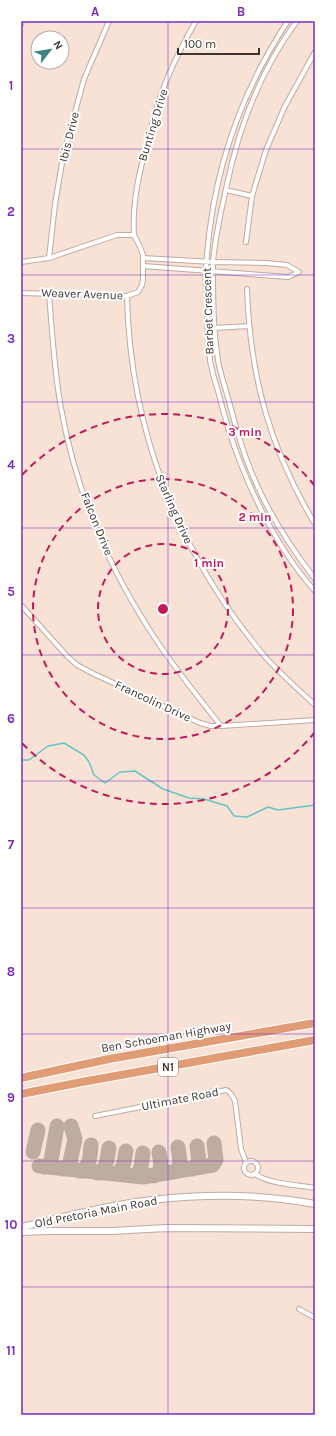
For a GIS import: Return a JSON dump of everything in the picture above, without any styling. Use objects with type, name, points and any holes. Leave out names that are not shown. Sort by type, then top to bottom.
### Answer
[{"type":"highway","name":"Ben Schoeman Highway","points":[[21,1078],[109,1059],[315,1023]]},
{"type":"highway","name":"N1","points":[[21,1094],[315,1040]]},
{"type":"main road","name":"Old Pretoria Main Road","points":[[21,1227],[106,1208],[151,1200],[231,1196],[286,1199],[315,1204]]},
{"type":"main road","name":"Old Pretoria Main Road","points":[[21,1232],[111,1231],[167,1228],[315,1229]]},
{"type":"street","name":"Ibis Drive","points":[[49,258],[55,204],[63,157],[84,79],[109,21]]},
{"type":"street","name":"Bunting Drive","points":[[134,235],[134,200],[139,171],[158,104],[169,74],[196,21]]},
{"type":"street","points":[[288,21],[296,23]]},
{"type":"street","name":"Barbet Crescent","points":[[288,21],[253,80],[241,108],[220,171],[212,215],[206,262],[210,363],[230,436],[258,506],[289,557],[315,592]]},
{"type":"street","name":"Barbet Crescent","points":[[296,23],[277,51],[260,84],[247,112],[232,159],[221,212],[213,262],[214,328],[218,362],[238,434],[253,476],[286,538],[315,579]]},
{"type":"street","points":[[246,242],[252,196],[264,157],[285,106],[315,52]]},
{"type":"street","points":[[253,80],[260,84]]},
{"type":"street","points":[[225,158],[232,159]]},
{"type":"street","points":[[226,190],[252,196]]},
{"type":"street","points":[[21,262],[49,258],[117,235],[134,235]]},
{"type":"street","name":"Weaver Avenue","points":[[21,293],[127,296],[138,292],[142,285],[143,258],[140,247],[134,235]]},
{"type":"street","points":[[143,258],[206,262],[266,263],[287,265],[299,272],[288,277],[143,266]]},
{"type":"street","points":[[247,290],[249,326],[255,376],[273,438],[294,487],[315,524]]},
{"type":"street","name":"Falcon Drive","points":[[49,293],[54,361],[66,432],[83,490],[100,536],[148,629],[166,655],[221,726]]},
{"type":"street","name":"Starling Drive","points":[[127,296],[128,326],[136,389],[143,424],[154,462],[174,513],[200,564],[240,625],[268,659],[315,705]]},
{"type":"street","points":[[214,328],[249,326]]},
{"type":"street","points":[[210,363],[218,362]]},
{"type":"street","points":[[230,436],[238,434]]},
{"type":"street","points":[[258,506],[267,503]]},
{"type":"street","points":[[289,557],[296,553]]},
{"type":"street","name":"Francolin Drive","points":[[21,605],[67,656],[84,670],[200,723],[211,726],[221,726],[315,720]]},
{"type":"street","name":"Ultimate Road","points":[[95,1116],[226,1090],[229,1091],[235,1101],[241,1149],[246,1162]]},
{"type":"street","points":[[256,1174],[258,1168],[257,1163],[253,1161],[246,1162],[243,1169],[245,1173],[251,1175],[256,1174],[261,1178],[269,1180],[315,1188]]},
{"type":"street","points":[[299,1309],[315,1318]]},
{"type":"waterway","points":[[21,760],[29,760],[48,746],[64,743],[84,755],[89,762],[94,775],[105,783],[120,772],[135,771],[163,789],[189,798],[204,799],[227,806],[234,816],[247,817],[268,807],[278,810],[315,805]]},
{"type":"taxiway","points":[[44,1167],[49,1165],[51,1161],[57,1126]]},
{"type":"taxiway","points":[[63,1169],[68,1167],[75,1139],[71,1126]]},
{"type":"taxiway","points":[[33,1152],[38,1130]]},
{"type":"taxiway","points":[[39,1166],[143,1177],[213,1165],[216,1160],[214,1143]]},
{"type":"taxiway","points":[[79,1171],[83,1170],[88,1164],[91,1145]]},
{"type":"taxiway","points":[[193,1169],[196,1167],[198,1162],[197,1146]]},
{"type":"taxiway","points":[[174,1172],[179,1167],[180,1158],[178,1147]]},
{"type":"taxiway","points":[[97,1173],[105,1166],[109,1148]]},
{"type":"taxiway","points":[[115,1174],[122,1168],[126,1151]]},
{"type":"taxiway","points":[[154,1176],[160,1169],[159,1152]]},
{"type":"taxiway","points":[[132,1176],[136,1175],[140,1170],[143,1153]]}]
